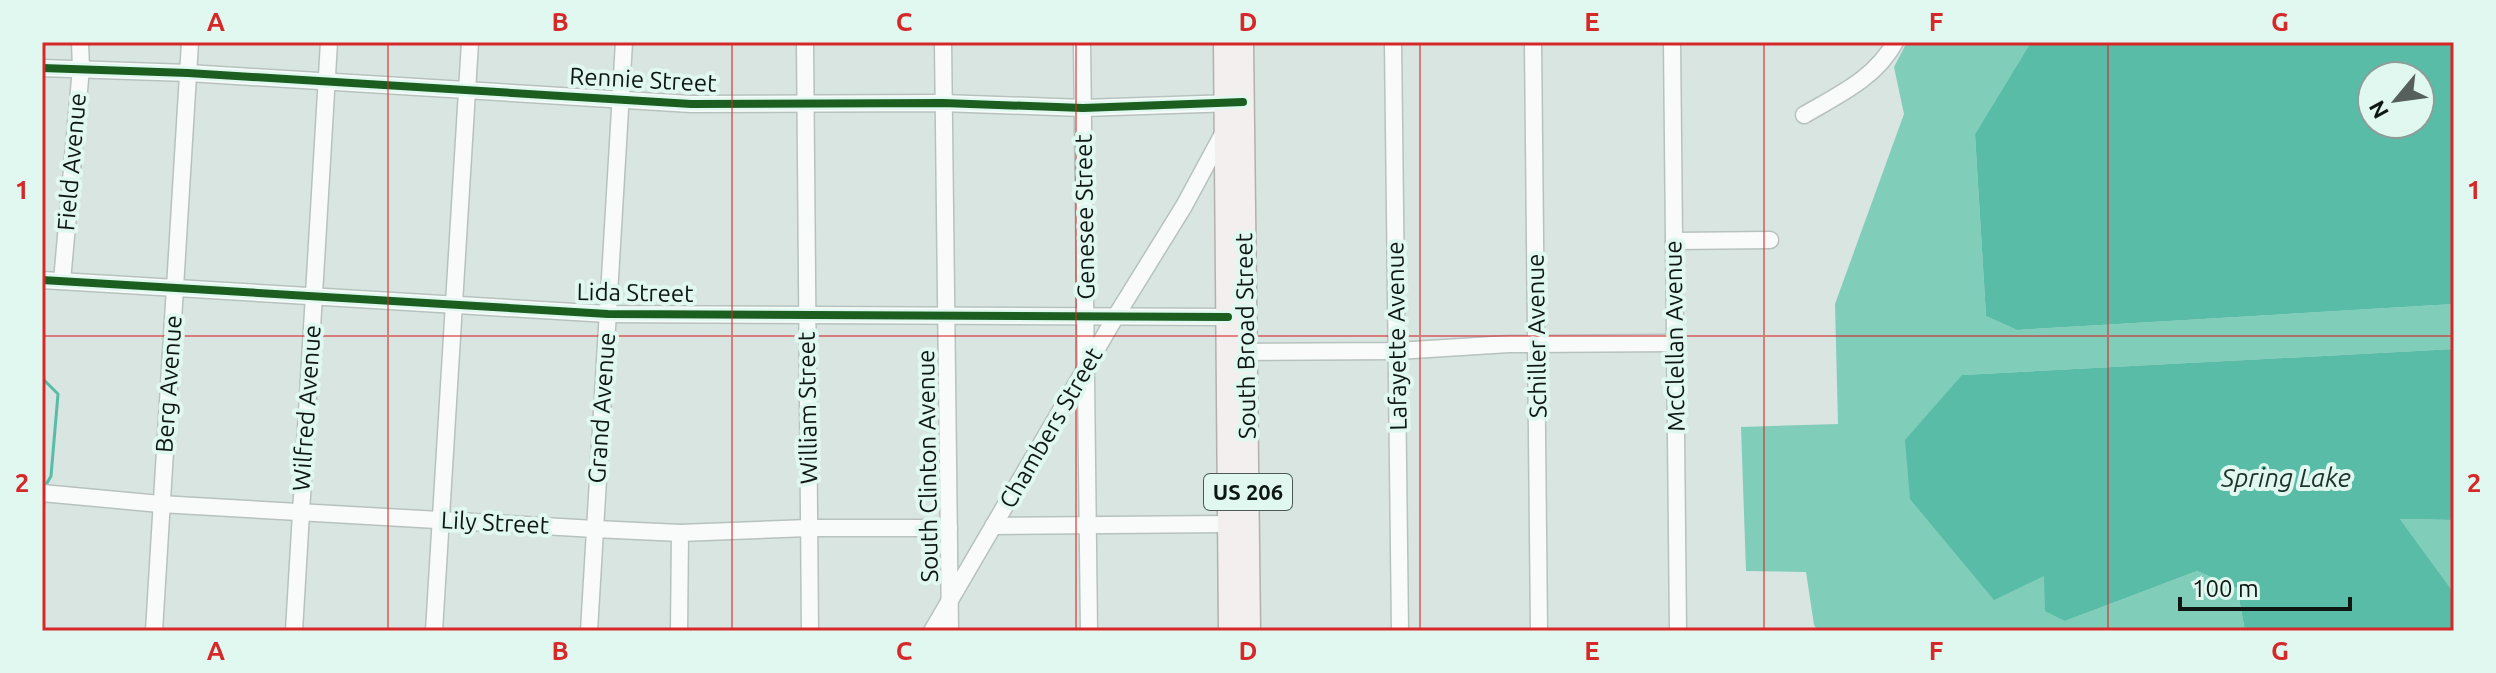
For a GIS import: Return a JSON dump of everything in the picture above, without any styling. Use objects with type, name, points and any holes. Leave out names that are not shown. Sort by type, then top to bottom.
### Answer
[{"type":"main road","name":"South Broad Street","points":[[1225,42],[1234,69]]},
{"type":"main road","name":"South Broad Street","points":[[1242,42],[1234,69],[1234,103],[1237,352],[1249,631]]},
{"type":"main road","name":"South Broad Street","points":[[1230,631],[1228,524],[1237,352],[1228,317],[1225,130],[1234,103]]},
{"type":"street","name":"Field Avenue","points":[[62,281],[81,68],[80,42]]},
{"type":"street","name":"Berg Avenue","points":[[154,631],[190,42]]},
{"type":"street","name":"Wilfred Avenue","points":[[294,631],[329,42]]},
{"type":"street","points":[[434,631],[470,42]]},
{"type":"street","name":"Grand Avenue","points":[[589,631],[624,42]]},
{"type":"street","name":"William Street","points":[[805,42],[810,631]]},
{"type":"street","name":"South Clinton Avenue","points":[[943,42],[950,631]]},
{"type":"street","name":"Genesee Street","points":[[1082,42],[1089,631]]},
{"type":"street","name":"Lafayette Avenue","points":[[1393,42],[1400,631]]},
{"type":"street","name":"Schiller Avenue","points":[[1533,42],[1539,631]]},
{"type":"street","name":"McClellan Avenue","points":[[1672,42],[1678,631]]},
{"type":"street","points":[[1804,115],[1866,78],[1888,55],[1895,42]]},
{"type":"street","name":"Rennie Street","points":[[42,68],[188,73],[691,104],[943,103],[1083,108],[1234,103]]},
{"type":"street","name":"Chambers Street","points":[[932,631],[1184,206],[1225,130]]},
{"type":"street","points":[[1674,241],[1770,240]]},
{"type":"street","name":"Lida Street","points":[[42,280],[608,314],[1228,317]]},
{"type":"street","points":[[1237,352],[1675,343]]},
{"type":"street","name":"Lily Street","points":[[42,493],[301,513],[680,533],[809,528],[949,528]]},
{"type":"street","points":[[993,526],[1228,524]]},
{"type":"street","points":[[679,631],[680,533]]},
{"type":"shaded area","points":[[1907,42],[2031,42],[1975,134],[1986,316],[2017,330],[2454,304],[2454,349],[1962,375],[2065,621],[2197,571],[2237,588],[2245,631],[1818,631],[1814,625],[1806,572],[1746,571],[1741,427],[1838,424],[1835,304],[1904,114],[1894,67]]},
{"type":"shaded area","points":[[2400,519],[2454,520],[2454,593]]},
{"type":"water","points":[[2031,42],[2454,42],[2454,304],[2017,330],[1986,316],[1975,134]]},
{"type":"water","name":"Spring Lake","points":[[2454,349],[2454,520],[2400,519],[2454,593],[2454,631],[2245,631],[2237,588],[2197,571],[2065,621],[2045,611],[2044,576],[1994,600],[1910,499],[1905,440],[1962,375]]},
{"type":"waterway","points":[[42,378],[58,394],[51,476],[47,483]]},
{"type":"waterway","points":[[42,515],[44,503]]},
{"type":"cycle path","points":[[42,68],[188,73],[691,104],[943,103],[1083,108],[1243,102]]},
{"type":"cycle path","points":[[42,280],[608,314],[1228,317]]}]
